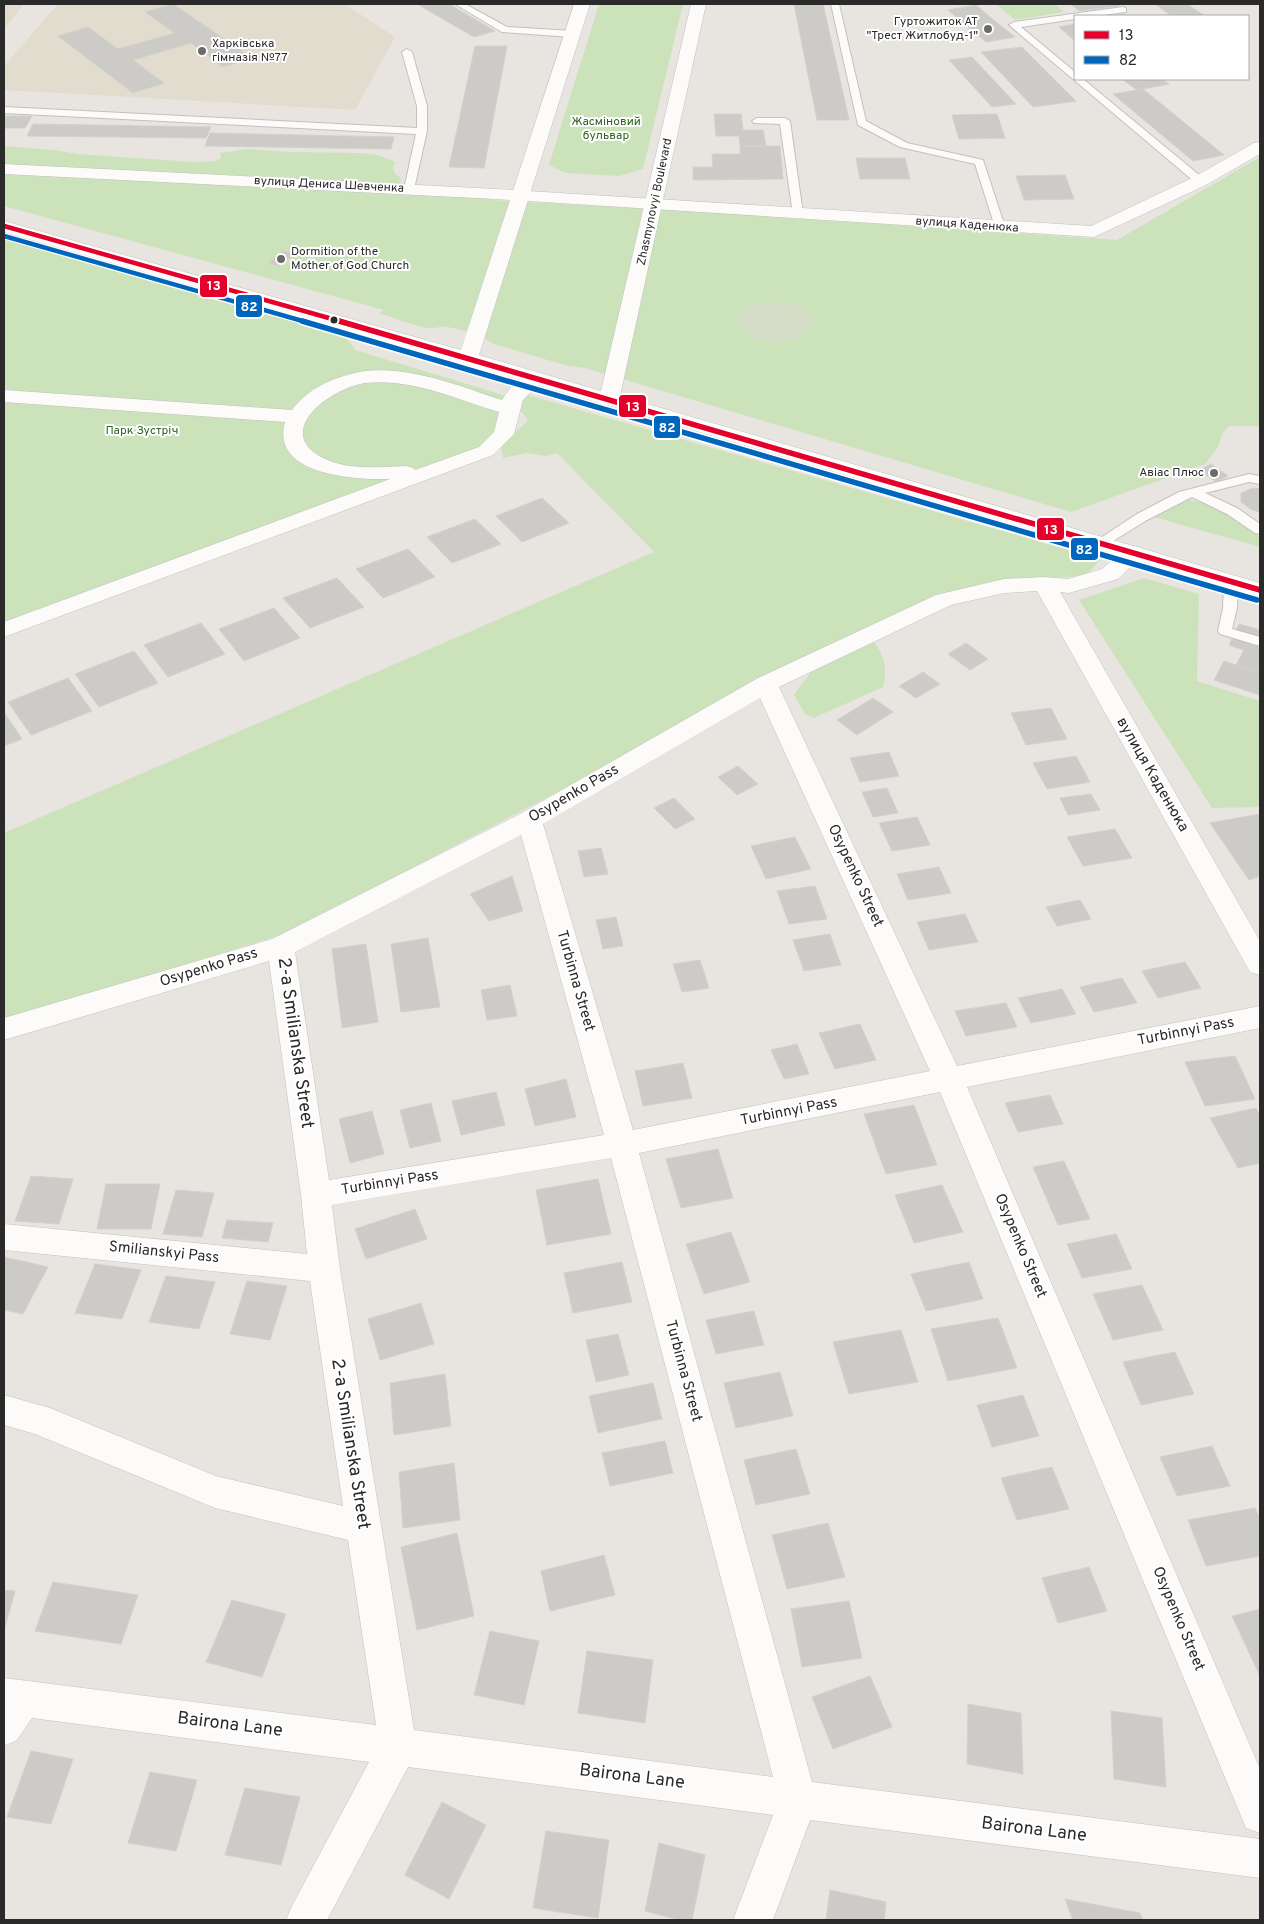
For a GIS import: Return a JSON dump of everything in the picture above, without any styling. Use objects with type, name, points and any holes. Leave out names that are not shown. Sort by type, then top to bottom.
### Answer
[{"type":"street","points":[[468,358],[582,4]]},
{"type":"street","name":"Zhasmynovyi Boulevard","points":[[609,401],[699,4]]},
{"type":"street","name":"вулиця Каденюка","points":[[654,204],[1094,232],[1200,182],[1260,147]]},
{"type":"street","name":"вулиця Дениса Шевченка","points":[[4,169],[409,189],[654,204]]},
{"type":"street","points":[[4,226],[468,358],[609,401],[1260,590]]},
{"type":"street","points":[[459,461],[411,472],[376,474],[338,470],[318,462],[301,452],[295,442],[293,425],[310,402],[326,391],[349,381],[369,377],[409,380],[511,409]]},
{"type":"street","points":[[4,630],[486,451],[504,434],[513,398],[534,378]]},
{"type":"street","points":[[4,396],[298,417]]},
{"type":"street","name":"Osypenko Pass","points":[[4,1029],[281,946],[529,820],[766,684],[944,600],[1004,586],[1044,584],[1069,586],[1110,574],[1134,553]]},
{"type":"street","name":"вулиця Каденюка","points":[[1044,584],[1260,965]]},
{"type":"street","name":"Osypenko Street","points":[[766,684],[949,1080],[1260,1814]]},
{"type":"street","name":"Turbinna Street","points":[[529,820],[622,1144],[798,1799]]},
{"type":"street","name":"2-a Smilianska Street","points":[[281,946],[316,1195],[324,1269],[398,1747]]},
{"type":"street","name":"Turbinnyi Pass","points":[[316,1195],[622,1144],[1260,1017]]},
{"type":"street","name":"Smilianskyi Pass","points":[[4,1237],[324,1269]]},
{"type":"street","points":[[4,1410],[38,1419],[215,1492],[363,1526]]},
{"type":"street","name":"Bairona Lane","points":[[10,1707],[398,1747],[1260,1859]]},
{"type":"street","points":[[306,1920],[398,1747]]},
{"type":"street","points":[[753,1920],[798,1799]]},
{"type":"lane","points":[[459,4],[505,30],[572,34]]},
{"type":"lane","points":[[835,4],[861,124],[904,145],[979,162],[1000,227]]},
{"type":"lane","points":[[1075,15],[1123,10]]},
{"type":"lane","points":[[1074,15],[1014,25],[1074,76]]},
{"type":"lane","points":[[407,52],[422,106],[422,131],[409,189]]},
{"type":"lane","points":[[1078,80],[1200,182]]},
{"type":"lane","points":[[4,110],[422,131]]},
{"type":"lane","points":[[757,121],[785,121],[798,214]]},
{"type":"lane","points":[[1100,543],[1183,495],[1249,478],[1260,480]]},
{"type":"lane","points":[[1192,492],[1232,511],[1260,530]]},
{"type":"lane","points":[[1232,582],[1230,608],[1225,631],[1260,642]]},
{"type":"shaded area","points":[[4,4],[24,4],[4,29]]},
{"type":"shaded area","name":"Харківська гімназія №77","points":[[58,4],[345,4],[395,37],[355,110],[4,90],[4,66]]},
{"type":"green space","name":"Жасміновий бульвар","points":[[599,4],[683,4],[643,169],[619,176],[565,173],[549,165]]},
{"type":"green space","points":[[996,4],[1055,4],[1064,12],[1015,20]]},
{"type":"green space","points":[[4,146],[77,154],[195,162],[216,161],[221,158],[220,153],[248,149],[290,152],[361,153],[377,155],[395,162],[393,167],[395,174],[400,177],[403,191],[507,201],[761,215],[1117,240],[1260,157],[1260,426],[1229,426],[1223,433],[1218,447],[1205,464],[1071,512],[585,368],[568,366],[494,344],[459,329],[445,327],[428,328],[415,325],[379,313],[384,310],[4,206]]},
{"type":"green space","name":"Парк Зустріч","points":[[4,239],[195,292],[263,314],[340,334],[350,342],[355,350],[513,398],[486,451],[4,630]]},
{"type":"green space","points":[[777,302],[801,308],[811,317],[811,326],[802,335],[788,340],[771,342],[754,338],[739,326],[739,319],[745,309],[757,304]]},
{"type":"green space","points":[[524,394],[1100,559],[1087,576],[1016,580],[867,634],[877,646],[883,658],[885,679],[883,687],[814,718],[805,714],[794,695],[810,673],[813,661],[734,700],[287,933],[4,1020],[4,833],[654,552],[557,453],[546,456],[526,453],[503,458],[501,444],[528,421],[517,404]]},
{"type":"green space","points":[[1187,500],[1207,504],[1226,512],[1259,537],[1260,547],[1154,517]]},
{"type":"green space","points":[[1144,578],[1199,594],[1197,681],[1260,701],[1260,807],[1212,808],[1079,600]]},
{"type":"building","points":[[173,4],[252,58],[223,67],[191,43],[133,60],[164,83],[133,93],[58,36],[88,27],[118,49],[175,33],[145,12]]},
{"type":"building","points":[[417,4],[449,4],[495,31],[474,37]]},
{"type":"building","points":[[794,4],[823,4],[849,120],[817,120]]},
{"type":"building","points":[[1071,4],[1118,4],[1120,6],[1079,11]]},
{"type":"building","points":[[1155,4],[1187,4],[1204,15],[1171,15]]},
{"type":"building","name":"Гуртожиток АТ \"Трест Житлобуд-1\"","points":[[976,5],[1015,37],[986,42],[948,10]]},
{"type":"building","points":[[1074,24],[1074,40],[1059,27]]},
{"type":"building","points":[[475,46],[507,46],[484,168],[449,167]]},
{"type":"building","points":[[1022,47],[1076,101],[1033,107],[981,52]]},
{"type":"building","points":[[972,57],[1016,104],[992,107],[949,60]]},
{"type":"building","points":[[1123,80],[1163,80],[1169,84],[1137,90]]},
{"type":"building","points":[[1143,89],[1224,155],[1193,161],[1113,94]]},
{"type":"building","points":[[714,114],[741,114],[743,130],[763,130],[766,146],[740,146],[739,136],[716,136]]},
{"type":"building","points":[[997,114],[1005,138],[959,139],[952,115]]},
{"type":"building","points":[[4,116],[32,116],[25,128],[4,128]]},
{"type":"building","points":[[33,124],[211,127],[206,138],[27,136]]},
{"type":"building","points":[[210,133],[394,137],[391,149],[205,146]]},
{"type":"building","points":[[740,146],[780,146],[783,179],[693,180],[693,167],[713,167],[712,154],[740,154]]},
{"type":"building","points":[[856,158],[905,158],[910,179],[860,179]]},
{"type":"building","points":[[1065,175],[1074,199],[1024,200],[1016,176]]},
{"type":"building","name":"Dormition of the Mother of God Church","points":[[283,251],[294,254],[279,266],[268,263]]},
{"type":"building","name":"Авіас Плюс","points":[[1211,464],[1228,476],[1216,482],[1199,470]]},
{"type":"building","points":[[1253,488],[1260,489],[1260,512],[1252,510],[1241,502],[1241,493]]},
{"type":"building","points":[[542,498],[569,523],[522,542],[496,516]]},
{"type":"building","points":[[475,519],[501,544],[452,563],[427,537]]},
{"type":"building","points":[[408,549],[435,577],[383,598],[356,569]]},
{"type":"building","points":[[337,578],[364,607],[310,628],[283,598]]},
{"type":"building","points":[[274,608],[300,638],[244,661],[219,629]]},
{"type":"building","points":[[201,623],[225,654],[168,677],[144,645]]},
{"type":"building","points":[[1239,624],[1260,630],[1260,667],[1258,672],[1236,665],[1244,650],[1229,645]]},
{"type":"building","points":[[966,643],[988,659],[970,670],[948,654]]},
{"type":"building","points":[[134,651],[158,683],[99,707],[75,674]]},
{"type":"building","points":[[1224,661],[1260,673],[1260,695],[1214,680]]},
{"type":"building","points":[[923,672],[940,684],[916,698],[899,686]]},
{"type":"building","points":[[68,678],[92,711],[31,735],[8,702]]},
{"type":"building","points":[[873,698],[893,712],[857,735],[837,720]]},
{"type":"building","points":[[1051,708],[1067,739],[1026,745],[1011,713]]},
{"type":"building","points":[[4,712],[22,739],[4,746]]},
{"type":"building","points":[[889,752],[899,776],[860,782],[850,758]]},
{"type":"building","points":[[1076,756],[1090,782],[1047,789],[1033,763]]},
{"type":"building","points":[[738,766],[758,784],[737,795],[718,777]]},
{"type":"building","points":[[887,788],[898,813],[873,817],[862,792]]},
{"type":"building","points":[[1091,794],[1100,810],[1068,815],[1060,798]]},
{"type":"building","points":[[674,798],[695,819],[675,829],[654,808]]},
{"type":"building","points":[[1260,814],[1260,876],[1249,880],[1210,823]]},
{"type":"building","points":[[917,817],[930,845],[892,851],[879,823]]},
{"type":"building","points":[[1115,829],[1132,858],[1083,866],[1067,837]]},
{"type":"building","points":[[795,837],[811,869],[766,879],[751,846]]},
{"type":"building","points":[[601,848],[608,874],[584,877],[578,851]]},
{"type":"building","points":[[939,867],[951,893],[908,900],[897,874]]},
{"type":"building","points":[[512,876],[523,911],[489,921],[470,894]]},
{"type":"building","points":[[815,886],[827,919],[789,924],[777,891]]},
{"type":"building","points":[[1080,900],[1091,919],[1057,926],[1046,907]]},
{"type":"building","points":[[965,914],[978,942],[929,950],[917,922]]},
{"type":"building","points":[[616,917],[623,946],[603,949],[596,920]]},
{"type":"building","points":[[830,934],[841,965],[804,971],[793,940]]},
{"type":"building","points":[[428,938],[440,1007],[401,1012],[391,944]]},
{"type":"building","points":[[366,944],[378,1022],[342,1028],[332,949]]},
{"type":"building","points":[[700,960],[709,988],[682,992],[673,964]]},
{"type":"building","points":[[1185,962],[1201,988],[1158,998],[1142,971]]},
{"type":"building","points":[[1122,978],[1137,1003],[1094,1012],[1080,987]]},
{"type":"building","points":[[510,985],[517,1016],[487,1020],[481,990]]},
{"type":"building","points":[[1062,989],[1076,1014],[1031,1023],[1018,998]]},
{"type":"building","points":[[1006,1003],[1017,1027],[966,1036],[955,1011]]},
{"type":"building","points":[[860,1024],[876,1060],[835,1069],[819,1033]]},
{"type":"building","points":[[797,1044],[809,1074],[784,1079],[771,1050]]},
{"type":"building","points":[[1235,1056],[1255,1099],[1205,1106],[1185,1062]]},
{"type":"building","points":[[683,1063],[692,1098],[643,1106],[635,1071]]},
{"type":"building","points":[[566,1079],[576,1117],[535,1126],[525,1089]]},
{"type":"building","points":[[496,1092],[505,1125],[461,1135],[452,1101]]},
{"type":"building","points":[[1050,1095],[1063,1124],[1018,1132],[1005,1103]]},
{"type":"building","points":[[431,1103],[441,1141],[410,1148],[400,1110]]},
{"type":"building","points":[[914,1105],[937,1165],[886,1174],[864,1114]]},
{"type":"building","points":[[1256,1108],[1260,1116],[1260,1163],[1238,1168],[1210,1118]]},
{"type":"building","points":[[372,1111],[384,1154],[350,1163],[339,1119]]},
{"type":"building","points":[[718,1149],[733,1198],[681,1208],[666,1159]]},
{"type":"building","points":[[1064,1161],[1090,1219],[1058,1225],[1033,1167]]},
{"type":"building","points":[[31,1176],[73,1179],[59,1224],[15,1221]]},
{"type":"building","points":[[598,1179],[611,1234],[547,1245],[536,1190]]},
{"type":"building","points":[[106,1184],[160,1184],[151,1229],[97,1229]]},
{"type":"building","points":[[942,1185],[963,1232],[914,1243],[895,1195]]},
{"type":"building","points":[[176,1190],[214,1193],[202,1237],[163,1234]]},
{"type":"building","points":[[415,1209],[427,1239],[366,1259],[355,1229]]},
{"type":"building","points":[[227,1220],[273,1223],[268,1242],[222,1238]]},
{"type":"building","points":[[731,1232],[750,1282],[704,1294],[686,1244]]},
{"type":"building","points":[[1116,1234],[1132,1269],[1082,1278],[1067,1244]]},
{"type":"building","points":[[4,1257],[48,1267],[23,1314],[4,1310]]},
{"type":"building","points":[[622,1262],[632,1302],[573,1313],[564,1273]]},
{"type":"building","points":[[969,1262],[983,1299],[926,1311],[911,1274]]},
{"type":"building","points":[[95,1264],[141,1270],[122,1319],[75,1313]]},
{"type":"building","points":[[166,1276],[215,1282],[199,1329],[149,1322]]},
{"type":"building","points":[[247,1281],[287,1286],[270,1340],[230,1334]]},
{"type":"building","points":[[1142,1285],[1163,1330],[1113,1340],[1093,1294]]},
{"type":"building","points":[[421,1303],[434,1344],[380,1360],[368,1319]]},
{"type":"building","points":[[754,1311],[764,1345],[716,1354],[706,1320]]},
{"type":"building","points":[[998,1318],[1017,1368],[948,1381],[931,1329]]},
{"type":"building","points":[[901,1330],[918,1382],[849,1394],[833,1342]]},
{"type":"building","points":[[618,1334],[629,1375],[596,1382],[586,1340]]},
{"type":"building","points":[[1175,1352],[1194,1394],[1141,1405],[1123,1362]]},
{"type":"building","points":[[780,1372],[793,1416],[736,1428],[724,1383]]},
{"type":"building","points":[[445,1374],[451,1426],[394,1435],[390,1383]]},
{"type":"building","points":[[653,1383],[662,1419],[598,1433],[589,1396]]},
{"type":"building","points":[[1023,1395],[1039,1436],[992,1447],[977,1405]]},
{"type":"building","points":[[665,1441],[673,1473],[610,1486],[602,1453]]},
{"type":"building","points":[[1212,1446],[1230,1486],[1177,1496],[1160,1457]]},
{"type":"building","points":[[796,1449],[810,1494],[756,1505],[744,1460]]},
{"type":"building","points":[[454,1463],[460,1520],[403,1528],[399,1472]]},
{"type":"building","points":[[1052,1467],[1069,1509],[1017,1520],[1001,1478]]},
{"type":"building","points":[[1255,1508],[1260,1519],[1260,1556],[1206,1566],[1188,1520]]},
{"type":"building","points":[[828,1523],[845,1577],[787,1589],[772,1535]]},
{"type":"building","points":[[457,1533],[474,1616],[417,1630],[401,1547]]},
{"type":"building","points":[[604,1555],[615,1595],[550,1611],[541,1571]]},
{"type":"building","points":[[1089,1567],[1107,1611],[1058,1623],[1042,1578]]},
{"type":"building","points":[[53,1582],[138,1595],[121,1644],[35,1631]]},
{"type":"building","points":[[4,1590],[15,1591],[4,1631]]},
{"type":"building","points":[[232,1600],[286,1614],[262,1677],[206,1662]]},
{"type":"building","points":[[849,1601],[862,1658],[802,1667],[791,1609]]},
{"type":"building","points":[[1260,1609],[1260,1676],[1232,1616]]},
{"type":"building","points":[[490,1631],[539,1641],[524,1705],[474,1695]]},
{"type":"building","points":[[587,1651],[653,1660],[645,1723],[578,1713]]},
{"type":"building","points":[[870,1676],[892,1727],[833,1749],[812,1697]]},
{"type":"building","points":[[968,1704],[1021,1713],[1023,1774],[967,1764]]},
{"type":"building","points":[[1111,1711],[1162,1718],[1166,1787],[1114,1779]]},
{"type":"building","points":[[31,1751],[73,1759],[51,1824],[7,1817]]},
{"type":"building","points":[[150,1772],[197,1780],[176,1851],[128,1843]]},
{"type":"building","points":[[245,1788],[300,1797],[281,1865],[225,1855]]},
{"type":"building","points":[[442,1802],[486,1825],[449,1899],[405,1875]]},
{"type":"building","points":[[546,1831],[609,1840],[598,1918],[533,1908]]},
{"type":"building","points":[[659,1843],[705,1855],[692,1920],[680,1920],[645,1911]]},
{"type":"building","points":[[830,1890],[886,1902],[884,1920],[826,1920]]},
{"type":"building","points":[[1065,1899],[1140,1913],[1143,1920],[1073,1920]]},
{"type":"transit line","name":"13","points":[[4,226],[468,358],[1260,590]]},
{"type":"transit line","name":"82","points":[[4,236],[465,368],[1257,600]]},
{"type":"place","name":"Гуртожиток АТ \"Трест Житлобуд-1\"","points":[[988,29]]},
{"type":"place","name":"Харківська гімназія №77","points":[[202,51]]},
{"type":"place","name":"Dormition of the Mother of God Church","points":[[281,259]]},
{"type":"place","name":"Авіас Плюс","points":[[1214,473]]}]
